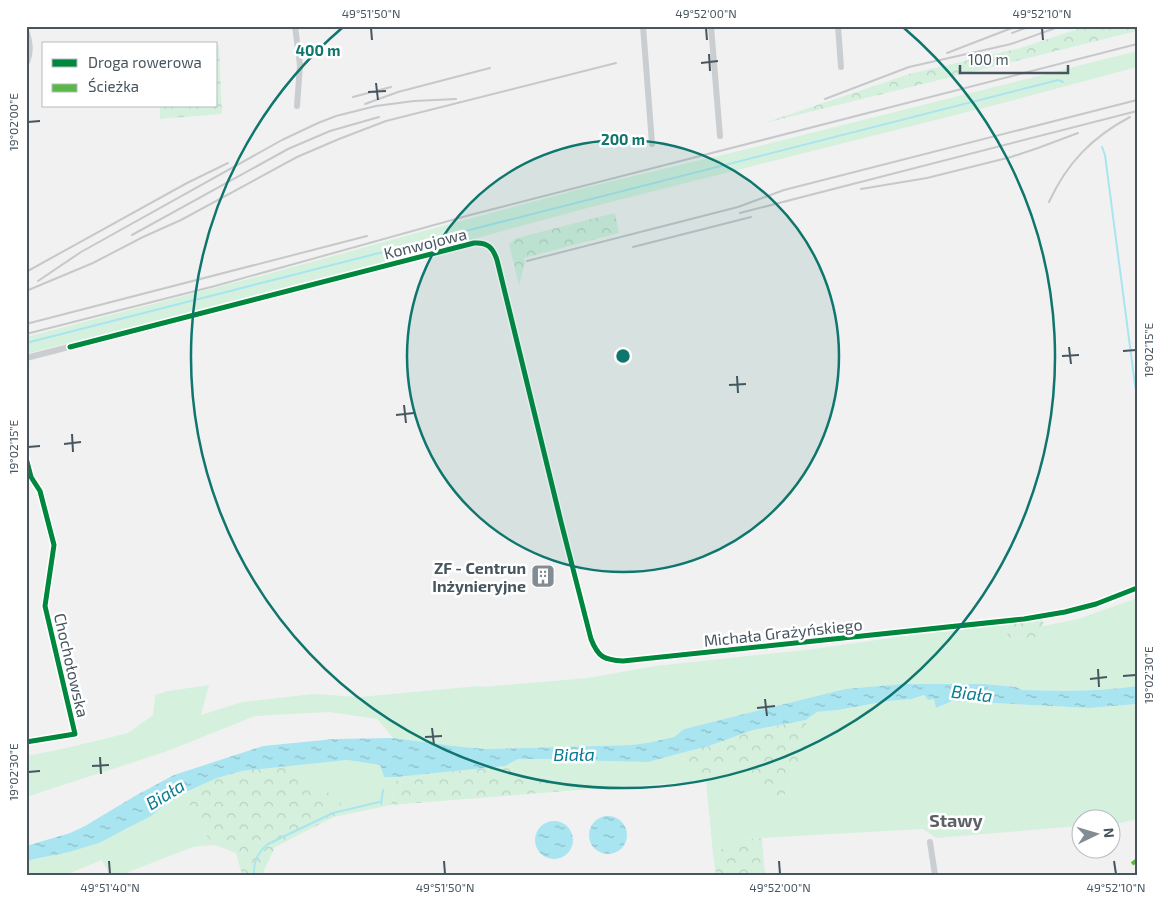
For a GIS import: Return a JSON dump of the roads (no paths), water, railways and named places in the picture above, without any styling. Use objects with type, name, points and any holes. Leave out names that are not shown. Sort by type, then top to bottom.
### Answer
[{"type":"street","points":[[295,26],[300,65],[297,106]]},
{"type":"street","points":[[643,26],[652,144]]},
{"type":"street","points":[[711,26],[720,136]]},
{"type":"street","points":[[838,26],[841,67]]},
{"type":"street","points":[[26,30],[31,46],[26,64]]},
{"type":"street","name":"Konwojowa","points":[[26,358],[474,243],[481,242],[489,246],[497,260],[560,522],[589,630],[595,650],[601,656]]},
{"type":"street","name":"Chochołowska","points":[[26,458],[31,477],[40,491],[54,545],[46,606],[75,734],[26,742]]},
{"type":"street","name":"Michała Grażyńskiego","points":[[601,656],[611,660],[623,661],[1024,619],[1096,604],[1137,588]]},
{"type":"street","points":[[930,842],[935,875]]},
{"type":"water","name":"Biała","points":[[902,684],[985,684],[1016,687],[1022,690],[1051,691],[1137,686],[1137,704],[1089,708],[952,701],[936,708],[934,699],[928,700],[924,695],[912,699],[817,712],[806,720],[753,730],[709,746],[648,762],[518,759],[505,766],[397,777],[384,777],[380,765],[347,760],[242,771],[217,778],[186,792],[151,816],[99,843],[69,852],[26,861],[26,846],[70,833],[85,826],[174,775],[263,746],[334,739],[393,738],[487,749],[632,745],[674,737],[684,729],[845,689]]},
{"type":"water","points":[[608,816],[622,821],[627,835],[622,849],[608,854],[594,849],[589,835],[594,821]]},
{"type":"water","points":[[554,821],[568,826],[573,840],[568,854],[554,859],[540,854],[535,840],[540,826]]},
{"type":"waterway","points":[[26,343],[1058,80],[1063,82]]},
{"type":"waterway","points":[[1102,147],[1105,155],[1137,394]]},
{"type":"waterway","points":[[381,804],[383,790]]},
{"type":"waterway","points":[[254,875],[254,865],[257,857],[268,844],[333,813],[379,802]]},
{"type":"railway","points":[[947,53],[1017,26]]},
{"type":"railway","points":[[1012,33],[1031,26]]},
{"type":"railway","points":[[825,99],[909,67],[1011,44],[1061,26]]},
{"type":"railway","points":[[26,334],[215,286],[470,215],[1137,44]]},
{"type":"railway","points":[[26,291],[93,263],[181,220],[297,157],[339,139],[386,121],[616,63]]},
{"type":"railway","points":[[365,104],[398,92],[490,68]]},
{"type":"railway","points":[[353,97],[391,87]]},
{"type":"railway","points":[[38,281],[81,252],[282,140],[318,123],[336,116],[376,106],[414,101],[456,99]]},
{"type":"railway","points":[[527,261],[738,207],[784,190],[1137,100]]},
{"type":"railway","points":[[740,213],[1137,111]]},
{"type":"railway","points":[[132,235],[288,149],[330,131],[379,117]]},
{"type":"railway","points":[[1049,202],[1064,175],[1082,152],[1104,133],[1130,117]]},
{"type":"railway","points":[[861,189],[927,178],[1011,157],[1078,133]]},
{"type":"railway","points":[[26,272],[187,183],[228,163]]},
{"type":"railway","points":[[633,247],[751,217]]},
{"type":"railway","points":[[26,324],[367,236]]},
{"type":"place","name":"ZF - Centrun Inżynieryjne","points":[[543,576]]},
{"type":"district","name":"Stawy","points":[[956,820]]}]
